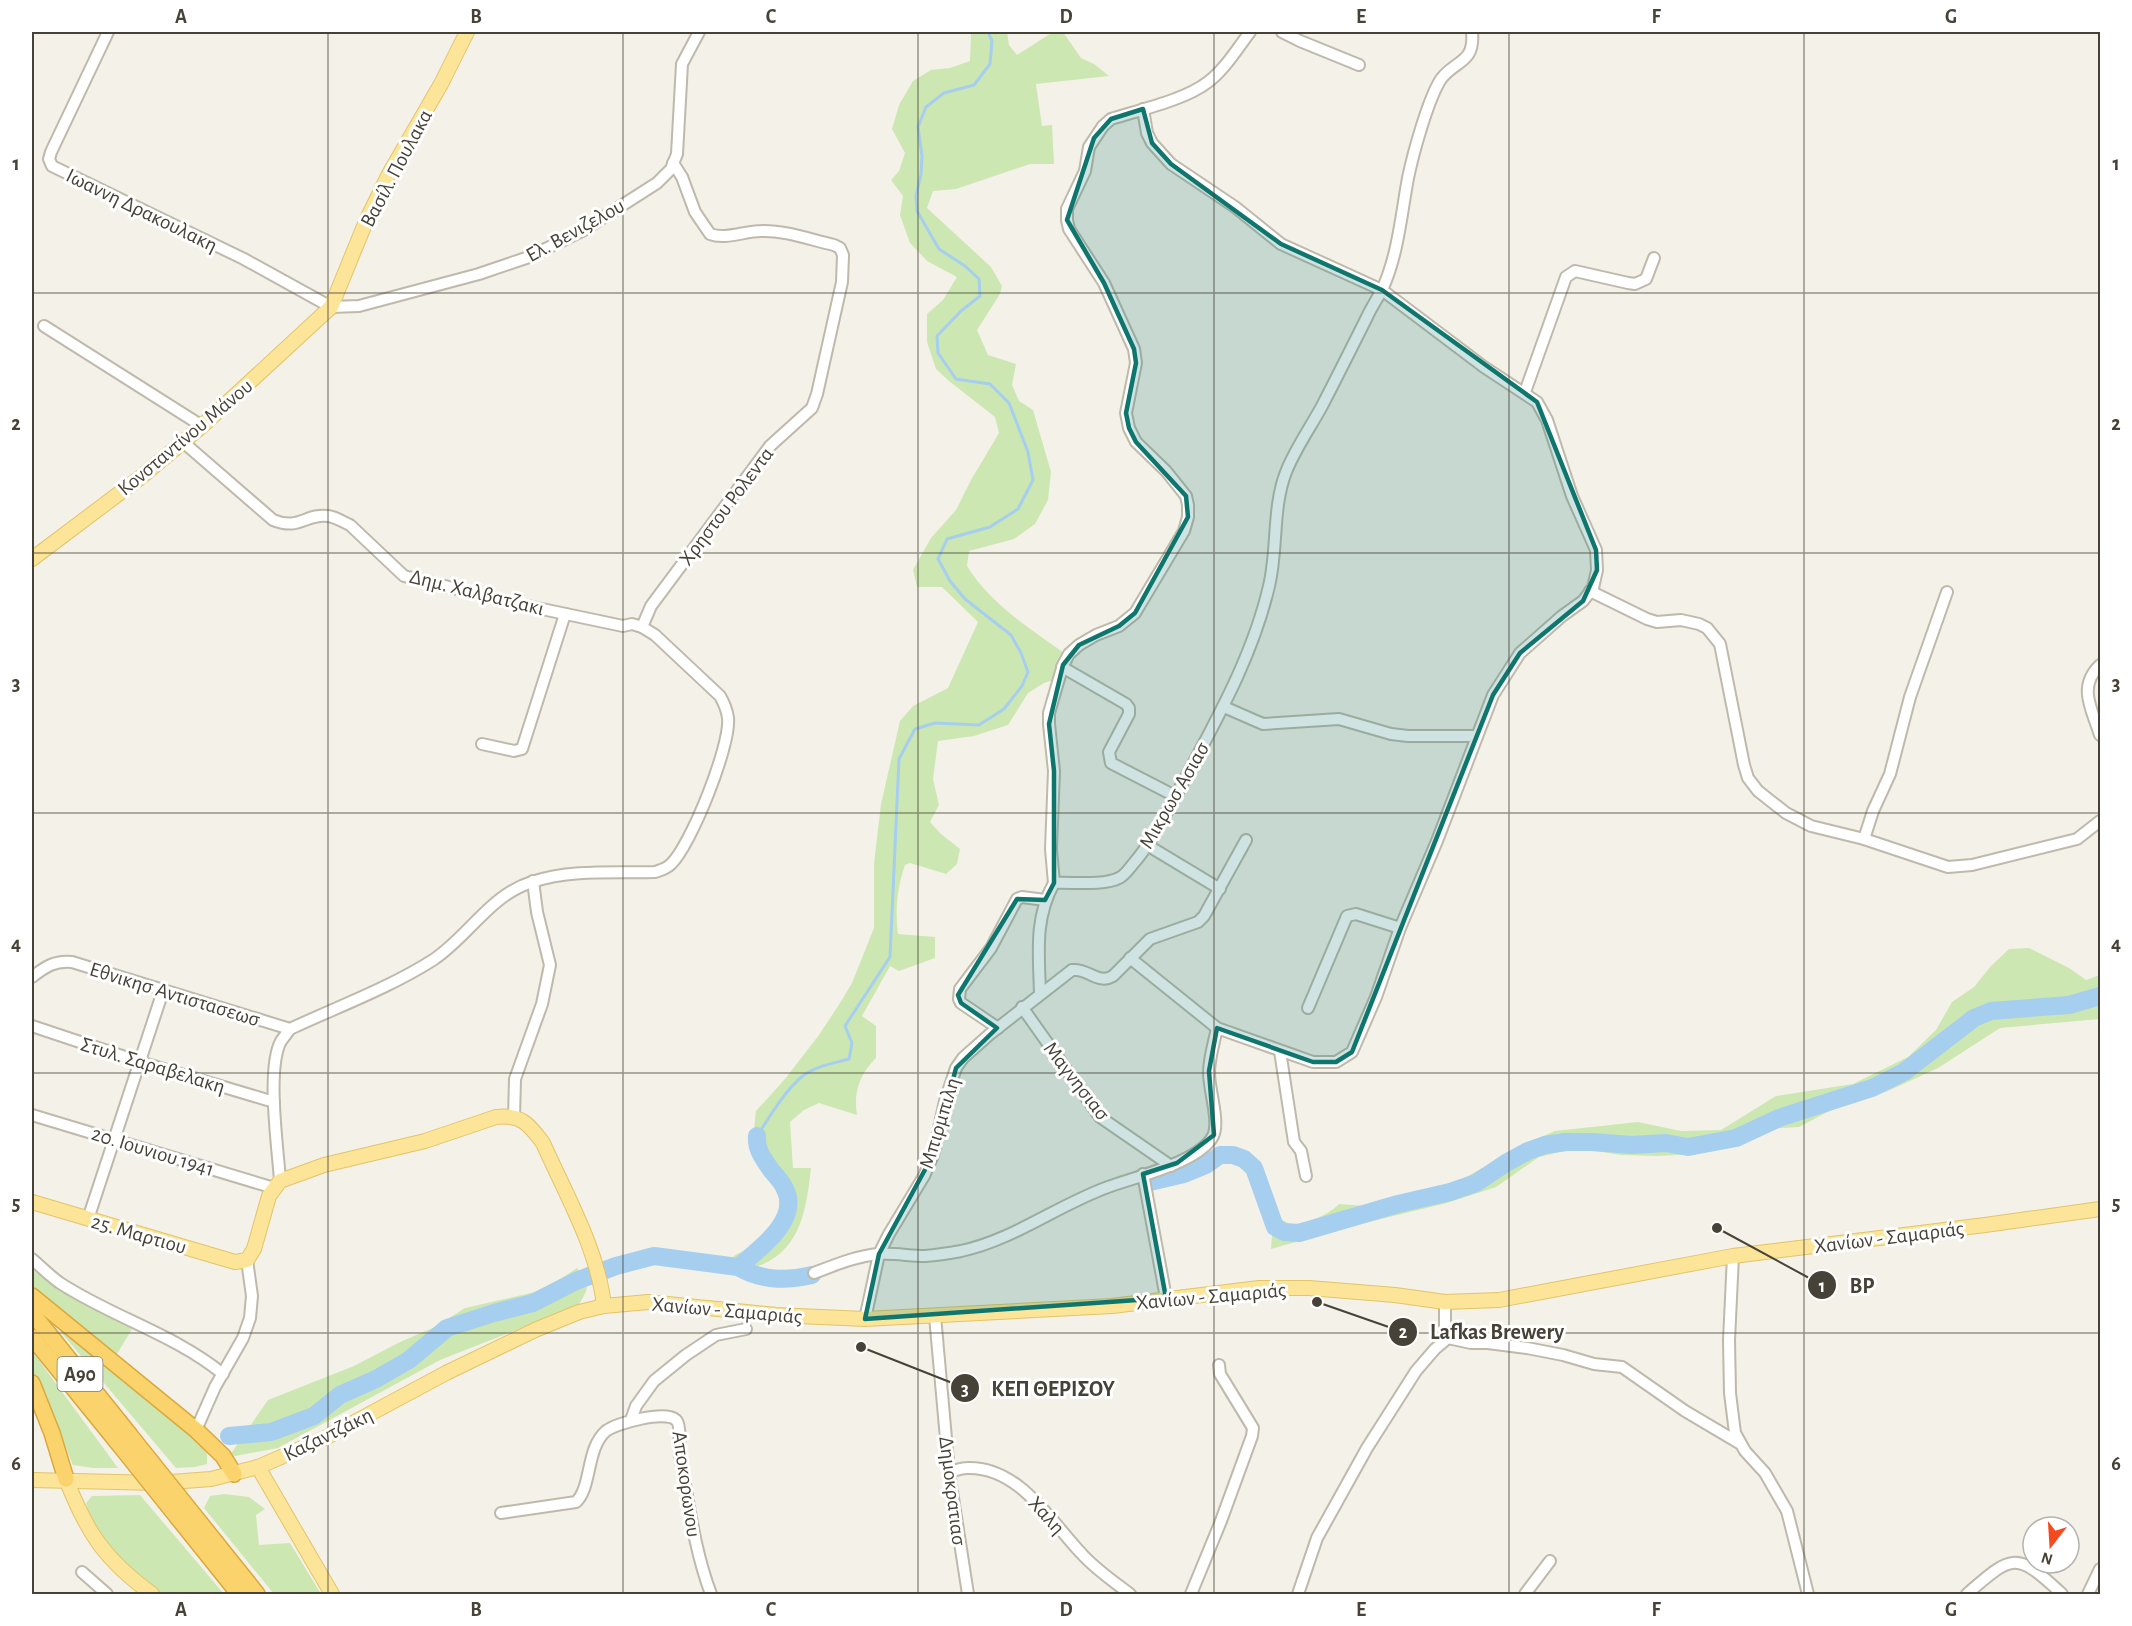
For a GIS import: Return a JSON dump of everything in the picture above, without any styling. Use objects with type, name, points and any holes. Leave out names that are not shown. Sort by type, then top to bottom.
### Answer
[{"type":"highway","points":[[32,1296],[196,1430],[223,1456],[234,1474]]},
{"type":"highway","name":"Α90","points":[[32,1313],[123,1439],[183,1514],[239,1594]]},
{"type":"highway","name":"Α90","points":[[32,1337],[123,1439]]},
{"type":"highway","points":[[32,1383],[52,1433],[66,1479]]},
{"type":"highway","name":"Α90","points":[[183,1514],[257,1594]]},
{"type":"main road","name":"Βασίλ. Πουλακα","points":[[331,307],[363,229],[389,174],[441,84],[467,32]]},
{"type":"main road","name":"Κονσταντίνου Μάνου","points":[[32,559],[141,477],[202,426],[331,307]]},
{"type":"main road","points":[[247,1260],[254,1250],[269,1196],[277,1185],[324,1165],[425,1142],[496,1117],[507,1116],[522,1119],[543,1143],[587,1241],[601,1284],[604,1306]]},
{"type":"main road","name":"25. Μαρτιου","points":[[32,1202],[235,1262],[247,1260]]},
{"type":"main road","name":"Χανίων - Σαμαριάς","points":[[604,1306],[648,1302],[776,1315],[865,1319],[1112,1306],[1259,1288],[1299,1288],[1395,1295],[1446,1302],[1499,1300],[1733,1256],[2100,1209]]},
{"type":"main road","name":"Καζαντζάκη","points":[[32,1480],[66,1479],[158,1483],[205,1479],[258,1467],[325,1438],[446,1373],[535,1330],[579,1312],[604,1306]]},
{"type":"main road","points":[[258,1467],[332,1594]]},
{"type":"main road","points":[[66,1479],[80,1514],[95,1540],[123,1571],[152,1594]]},
{"type":"street","name":"Ιωαννη Δρακουλακη","points":[[108,32],[51,152],[49,159],[52,166],[243,259],[331,307]]},
{"type":"street","points":[[674,163],[680,133],[682,64],[699,32]]},
{"type":"street","points":[[1040,994],[1038,943],[1045,900],[1054,883],[1052,849],[1054,771],[1048,724],[1062,667],[1069,654],[1079,645],[1119,626],[1135,613],[1184,531],[1188,517],[1186,496],[1166,471],[1136,442],[1129,428],[1126,413],[1136,363],[1134,349],[1104,283],[1069,229],[1067,209],[1085,171],[1089,147],[1111,119],[1176,98],[1207,83],[1220,71],[1250,32]]},
{"type":"street","points":[[1282,32],[1359,65]]},
{"type":"street","name":"Μικρωσ Ασιασ","points":[[1054,883],[1105,881],[1120,878],[1134,864],[1147,845],[1224,707],[1256,630],[1266,599],[1273,566],[1282,485],[1291,459],[1321,408],[1382,290],[1402,220],[1408,178],[1417,142],[1440,81],[1444,75],[1466,58],[1471,48],[1472,32]]},
{"type":"street","points":[[1143,109],[1152,143],[1171,164],[1235,207],[1281,244],[1382,290],[1484,367],[1537,402],[1548,420],[1572,496],[1596,550],[1597,570],[1590,591],[1583,602],[1562,616],[1520,653],[1493,695],[1437,841],[1400,928],[1376,997],[1352,1052],[1344,1058],[1326,1063],[1313,1062],[1217,1028],[1130,958],[1150,939],[1198,922],[1204,916],[1246,840]]},
{"type":"street","name":"Ελ. Βενιζελου","points":[[331,307],[359,306],[479,274],[529,257],[582,231],[657,183],[671,170],[674,163]]},
{"type":"street","name":"Χρηστου Ρολεντα","points":[[642,627],[651,606],[738,486],[770,446],[812,408],[842,282],[843,255],[840,248],[834,245],[762,231],[720,236],[710,234],[695,212],[682,177],[674,163]]},
{"type":"street","points":[[1525,393],[1566,277],[1575,271],[1635,284],[1646,279],[1654,258]]},
{"type":"street","points":[[44,326],[202,426]]},
{"type":"street","name":"Δημ. Χαλβατζακι","points":[[183,442],[273,520],[289,525],[320,516],[330,516],[350,525],[404,576],[566,614],[623,626],[632,624],[642,627]]},
{"type":"street","points":[[1590,591],[1652,621],[1681,620],[1707,628],[1720,644],[1723,654],[1737,735],[1744,765],[1753,786],[1786,813],[1811,826],[1864,839],[1948,867],[1965,867],[2077,839],[2100,821]]},
{"type":"street","points":[[1864,839],[1873,811],[1890,774],[1910,697],[1947,592]]},
{"type":"street","points":[[482,744],[514,752],[522,749],[566,614]]},
{"type":"street","points":[[277,1185],[275,1070],[280,1042],[290,1029],[400,978],[434,959],[509,891],[533,881],[567,874],[655,872],[666,869],[679,855],[705,801],[728,730],[728,717],[725,704],[720,696],[655,634],[642,627]]},
{"type":"street","points":[[2100,665],[2092,674],[2087,687],[2100,735]]},
{"type":"street","points":[[1062,667],[1126,704],[1129,708],[1129,714],[1109,752],[1111,762],[1175,796]]},
{"type":"street","points":[[1224,707],[1263,724],[1339,719],[1391,734],[1477,736]]},
{"type":"street","points":[[1147,845],[1220,889]]},
{"type":"street","points":[[514,1117],[515,1079],[542,1004],[550,965],[537,912],[533,881]]},
{"type":"street","points":[[998,1028],[962,1003],[958,995],[960,989],[991,948],[1017,899],[1022,897],[1045,900]]},
{"type":"street","points":[[1308,1008],[1347,916],[1356,914],[1400,928]]},
{"type":"street","name":"Μπιρμπιλη","points":[[865,1319],[879,1254],[924,1176],[933,1155],[945,1101],[956,1068],[963,1058],[1022,1007],[1072,970],[1079,969],[1106,980],[1130,958]]},
{"type":"street","name":"Εθνικησ Αντιστασεωσ","points":[[32,977],[53,963],[72,962],[290,1029]]},
{"type":"street","points":[[88,1219],[163,990]]},
{"type":"street","name":"Μαγνησιασ","points":[[1022,1007],[1100,1117],[1171,1166]]},
{"type":"street","name":"Στυλ. Σαραβελακη","points":[[32,1026],[140,1062],[274,1102]]},
{"type":"street","points":[[814,1273],[850,1259],[879,1254],[926,1256],[962,1251],[997,1240],[1071,1202],[1143,1174],[1171,1166],[1197,1152],[1207,1145],[1214,1135],[1215,1122],[1209,1071],[1217,1028]]},
{"type":"street","points":[[1280,1051],[1294,1142],[1301,1151],[1306,1176]]},
{"type":"street","name":"20. Ιουνιου 1941","points":[[32,1115],[277,1185]]},
{"type":"street","points":[[1143,1174],[1166,1298]]},
{"type":"street","points":[[1733,1256],[1729,1340],[1730,1393],[1735,1433],[1740,1443],[1765,1473],[1787,1511],[1808,1594]]},
{"type":"street","points":[[32,1259],[58,1282],[93,1302],[185,1347],[223,1374]]},
{"type":"street","points":[[196,1430],[243,1338],[250,1318],[252,1296],[247,1260]]},
{"type":"street","points":[[1446,1302],[1445,1326],[1448,1338]]},
{"type":"street","name":"Δημοκρατιασ","points":[[935,1316],[949,1472],[968,1594]]},
{"type":"street","points":[[631,1420],[636,1406],[654,1381],[686,1355],[716,1335],[746,1329]]},
{"type":"street","points":[[1448,1338],[1471,1343],[1527,1348],[1594,1364],[1622,1367],[1685,1411],[1740,1443]]},
{"type":"street","points":[[1298,1594],[1317,1538],[1367,1448],[1416,1371],[1448,1338]]},
{"type":"street","points":[[1191,1594],[1221,1521],[1253,1428],[1220,1374],[1219,1365]]},
{"type":"street","name":"Αποκορωνου","points":[[501,1513],[576,1502],[580,1499],[596,1446],[606,1431],[631,1420],[665,1417],[674,1419],[678,1422],[679,1447],[696,1549],[711,1594]]},
{"type":"street","name":"Χαλη","points":[[949,1472],[965,1467],[986,1470],[1024,1490],[1082,1554],[1130,1594]]},
{"type":"street","points":[[1525,1594],[1550,1561]]},
{"type":"street","points":[[1967,1594],[2001,1566],[2009,1563],[2025,1565],[2036,1570],[2062,1594]]},
{"type":"street","points":[[2088,1594],[2100,1569]]},
{"type":"street","points":[[82,1572],[107,1594]]},
{"type":"highlighted area","points":[[1143,109],[1152,143],[1171,164],[1281,244],[1382,290],[1537,402],[1596,550],[1597,570],[1583,601],[1520,653],[1493,695],[1352,1052],[1336,1062],[1313,1062],[1217,1028],[1209,1071],[1214,1135],[1177,1163],[1143,1174],[1166,1298],[865,1319],[879,1254],[933,1155],[956,1068],[997,1028],[961,1003],[958,995],[1017,899],[1045,900],[1054,883],[1054,771],[1049,724],[1063,665],[1079,645],[1119,626],[1135,613],[1188,517],[1186,496],[1136,442],[1129,428],[1126,413],[1136,363],[1134,349],[1104,283],[1067,220],[1094,138],[1111,119]]},
{"type":"green space","points":[[969,32],[1007,32],[1009,45],[1017,55],[1053,32],[1063,32],[1081,58],[1094,64],[1109,76],[1036,84],[1042,126],[1052,125],[1054,164],[1030,164],[956,189],[933,191],[927,208],[991,267],[1002,286],[1000,294],[977,330],[988,355],[1016,364],[1012,385],[1019,401],[1033,410],[1051,472],[1048,500],[1035,524],[1014,539],[969,551],[967,566],[977,581],[1002,606],[1074,660],[1067,676],[1044,683],[1028,693],[1008,725],[974,736],[938,741],[933,779],[939,805],[930,822],[960,849],[957,864],[946,874],[910,863],[905,865],[898,891],[897,908],[898,934],[935,937],[935,958],[899,971],[890,966],[862,1016],[876,1026],[876,1058],[866,1070],[859,1084],[856,1099],[857,1115],[819,1103],[804,1110],[790,1122],[793,1168],[811,1168],[808,1194],[801,1220],[797,1232],[782,1252],[741,1275],[722,1270],[735,1255],[753,1247],[764,1237],[780,1213],[779,1198],[774,1186],[752,1149],[756,1111],[785,1079],[819,1035],[852,983],[874,928],[874,864],[881,804],[900,721],[913,706],[948,688],[978,622],[942,587],[917,587],[913,570],[931,538],[956,510],[999,433],[995,417],[936,369],[927,342],[927,314],[943,300],[957,277],[927,261],[910,243],[900,215],[903,196],[891,180],[899,171],[905,153],[892,129],[899,105],[913,81],[931,70],[950,68],[970,61],[971,35]]},
{"type":"green space","points":[[2029,948],[2069,968],[2086,980],[2100,975],[2100,1019],[2000,1028],[1938,1068],[1888,1091],[1839,1106],[1799,1127],[1768,1129],[1739,1146],[1696,1154],[1657,1156],[1621,1155],[1576,1148],[1539,1157],[1496,1187],[1447,1203],[1271,1249],[1272,1235],[1260,1195],[1269,1196],[1277,1217],[1291,1225],[1298,1224],[1323,1216],[1339,1204],[1367,1206],[1459,1181],[1529,1142],[1555,1131],[1638,1122],[1681,1131],[1721,1130],[1776,1096],[1853,1084],[1908,1057],[1936,1030],[1952,1002],[1974,987],[2009,949]]},
{"type":"green space","points":[[32,1268],[89,1307],[132,1329],[114,1359],[50,1305],[32,1285]]},
{"type":"green space","points":[[577,1268],[585,1279],[587,1287],[578,1306],[440,1360],[278,1448],[230,1455],[268,1400],[354,1366],[435,1327],[465,1308],[535,1292]]},
{"type":"green space","points":[[54,1324],[194,1436],[207,1454],[207,1464],[176,1468]]},
{"type":"green space","points":[[32,1351],[118,1468],[73,1465],[32,1371]]},
{"type":"green space","points":[[224,1494],[249,1497],[265,1509],[256,1515],[259,1545],[290,1543],[321,1594],[274,1594],[204,1508],[210,1496]]},
{"type":"green space","points":[[140,1495],[224,1594],[179,1596],[158,1593],[148,1587],[114,1554],[96,1527],[86,1503],[92,1496]]},
{"type":"waterway","points":[[757,1136],[784,1096],[804,1075],[820,1067],[849,1059],[852,1043],[845,1026],[890,957],[899,759],[915,729],[935,723],[979,725],[1004,709],[1022,686],[1028,672],[1011,635],[965,599],[950,581],[938,559],[947,539],[990,527],[1018,509],[1033,480],[1028,452],[1009,403],[990,384],[956,379],[938,353],[937,336],[961,311],[980,296],[979,279],[965,266],[939,249],[917,211],[916,196],[922,156],[918,127],[926,107],[944,93],[974,85],[990,64],[992,41],[988,32]]},
{"type":"waterway","points":[[1150,1182],[1184,1174],[1206,1165],[1220,1155],[1233,1155],[1244,1159],[1254,1168],[1275,1227],[1284,1232],[1299,1233],[1476,1183],[1506,1163],[1545,1145],[1566,1142],[1632,1145],[1666,1143],[1688,1147],[1736,1138],[1779,1118],[1872,1088],[1904,1072],[1974,1018],[1991,1011],[2069,1005],[2100,996]]},
{"type":"waterway","points":[[738,1267],[775,1233],[787,1212],[788,1201],[785,1189],[761,1154],[757,1136]]},
{"type":"waterway","points":[[229,1436],[271,1432],[314,1416],[340,1395],[376,1379],[409,1360],[447,1328],[533,1303],[576,1281],[616,1266],[654,1256],[738,1267],[765,1277],[793,1278],[812,1275]]},
{"type":"place","name":"BP","points":[[1717,1228]]},
{"type":"place","name":"Lafkas Brewery","points":[[1317,1302]]},
{"type":"place","name":"ΚΕΠ ΘΕΡΙΣΟΥ","points":[[861,1347]]}]
